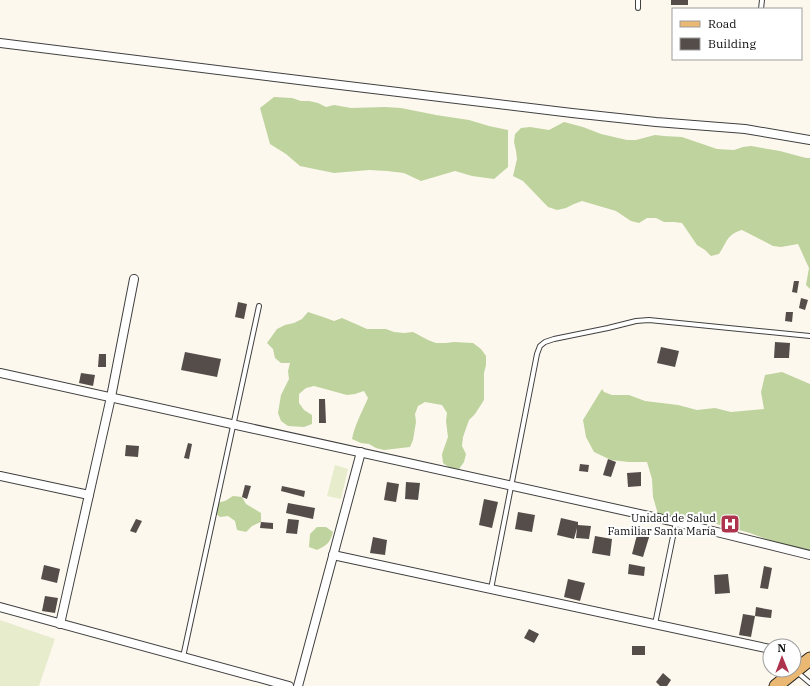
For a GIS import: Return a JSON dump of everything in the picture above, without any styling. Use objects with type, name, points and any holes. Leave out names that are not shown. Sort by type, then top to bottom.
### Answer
[{"type":"main road","points":[[776,686],[785,678]]},
{"type":"street","points":[[0,43],[572,113],[656,122],[745,128],[810,140]]},
{"type":"street","points":[[60,624],[89,495],[134,279]]},
{"type":"street","points":[[0,373],[512,485],[676,522],[810,555]]},
{"type":"street","points":[[298,686],[361,452]]},
{"type":"street","points":[[0,476],[89,495]]},
{"type":"street","points":[[333,555],[762,647]]},
{"type":"street","points":[[0,607],[289,686]]},
{"type":"lane","points":[[638,0],[638,8]]},
{"type":"lane","points":[[183,657],[259,306]]},
{"type":"lane","points":[[491,589],[538,354],[540,346],[545,342],[636,321],[649,320],[810,336]]},
{"type":"lane","points":[[655,624],[676,522]]},
{"type":"lane","points":[[802,668],[810,683]]},
{"type":"green space","points":[[274,97],[309,101],[326,107],[334,105],[351,108],[401,108],[469,120],[508,130],[508,167],[494,179],[472,176],[455,171],[421,181],[404,173],[369,170],[334,173],[300,166],[286,154],[270,144],[260,108]]},
{"type":"green space","points":[[564,122],[601,134],[627,140],[636,140],[655,135],[682,137],[717,149],[734,150],[751,146],[810,158],[810,289],[806,285],[809,268],[798,244],[781,247],[773,246],[742,230],[730,236],[719,254],[711,256],[697,245],[682,223],[664,222],[656,218],[647,218],[639,223],[631,221],[616,211],[582,201],[557,210],[548,207],[523,181],[513,176],[517,159],[514,142],[515,134],[521,128],[530,127],[549,130]]},
{"type":"green space","points":[[308,312],[334,321],[342,318],[367,329],[386,329],[404,333],[413,332],[436,343],[473,343],[481,349],[486,356],[484,373],[484,400],[469,420],[463,437],[462,446],[466,454],[464,462],[459,469],[450,468],[443,463],[442,454],[448,437],[446,421],[447,413],[442,405],[425,402],[418,406],[415,414],[416,422],[413,440],[410,447],[384,450],[352,439],[368,398],[364,391],[347,395],[314,386],[306,388],[299,394],[299,403],[304,410],[312,415],[312,424],[304,427],[288,426],[281,421],[278,413],[281,395],[289,379],[288,371],[290,363],[281,363],[275,358],[273,349],[267,343],[277,329],[302,319]]},
{"type":"green space","points":[[782,372],[810,384],[810,551],[787,547],[750,533],[713,523],[696,522],[679,516],[658,514],[653,497],[652,479],[647,462],[611,460],[594,452],[586,437],[583,420],[602,389],[604,392],[612,395],[629,395],[645,401],[678,405],[697,410],[715,408],[731,412],[764,409],[761,392],[765,375]]},
{"type":"green space","points":[[335,465],[348,469],[341,499],[327,496]]},
{"type":"green space","points":[[233,496],[242,497],[246,504],[261,513],[261,522],[252,526],[246,532],[237,530],[235,521],[228,516],[220,517],[213,511],[216,503],[225,501]]},
{"type":"green space","points":[[317,527],[326,527],[333,532],[328,543],[317,550],[309,547],[310,534]]},
{"type":"green space","points":[[0,620],[55,639],[39,686],[0,686]]},
{"type":"building","points":[[671,0],[688,0],[688,5],[671,5]]},
{"type":"building","points":[[794,281],[799,281],[797,293],[792,292]]},
{"type":"building","points":[[801,298],[808,300],[805,310],[799,308]]},
{"type":"building","points":[[238,302],[247,304],[244,319],[235,317]]},
{"type":"building","points":[[786,312],[793,312],[792,322],[785,321]]},
{"type":"building","points":[[775,342],[790,343],[789,358],[774,358]]},
{"type":"building","points":[[661,347],[679,351],[675,367],[657,363]]},
{"type":"building","points":[[185,352],[221,359],[217,377],[181,370]]},
{"type":"building","points":[[99,354],[106,354],[106,367],[98,367]]},
{"type":"building","points":[[81,373],[95,375],[93,386],[79,383]]},
{"type":"building","points":[[319,399],[325,399],[326,423],[319,423]]},
{"type":"building","points":[[188,443],[192,444],[189,459],[184,458]]},
{"type":"building","points":[[126,445],[139,446],[138,457],[125,456]]},
{"type":"building","points":[[608,459],[616,462],[611,477],[603,475]]},
{"type":"building","points":[[580,464],[589,465],[588,472],[579,471]]},
{"type":"building","points":[[641,472],[641,486],[628,487],[627,473]]},
{"type":"building","points":[[387,482],[399,484],[396,502],[384,500]]},
{"type":"building","points":[[406,482],[420,483],[418,500],[405,499]]},
{"type":"building","points":[[245,485],[251,486],[247,499],[242,497]]},
{"type":"building","points":[[282,486],[305,491],[304,497],[281,491]]},
{"type":"building","points":[[484,499],[498,502],[492,528],[479,525]]},
{"type":"building","points":[[288,503],[315,508],[313,519],[286,513]]},
{"type":"building","points":[[518,512],[535,515],[532,532],[515,529]]},
{"type":"building","points":[[561,518],[578,522],[578,525],[591,526],[589,539],[576,538],[577,528],[574,539],[557,535]]},
{"type":"building","points":[[136,519],[142,521],[136,533],[130,531]]},
{"type":"building","points":[[288,519],[299,520],[297,534],[286,533]]},
{"type":"building","points":[[261,522],[273,523],[273,529],[260,528]]},
{"type":"building","points":[[638,531],[650,534],[643,557],[632,554]]},
{"type":"building","points":[[595,536],[612,539],[610,556],[592,553]]},
{"type":"building","points":[[373,537],[387,540],[385,555],[370,553]]},
{"type":"building","points":[[629,564],[645,567],[644,576],[628,574]]},
{"type":"building","points":[[44,565],[60,569],[57,583],[41,579]]},
{"type":"building","points":[[764,566],[772,568],[768,589],[760,588]]},
{"type":"building","points":[[728,574],[730,593],[715,594],[714,575]]},
{"type":"building","points":[[568,579],[585,583],[580,601],[564,597]]},
{"type":"building","points":[[45,596],[58,598],[55,613],[42,611]]},
{"type":"building","points":[[756,607],[772,610],[771,618],[755,616]]},
{"type":"building","points":[[743,614],[755,616],[751,637],[739,635]]},
{"type":"building","points":[[529,629],[539,634],[534,643],[524,638]]},
{"type":"building","points":[[632,646],[645,646],[645,655],[632,655]]},
{"type":"building","points":[[663,673],[671,680],[667,686],[660,686],[656,682]]},
{"type":"place","name":"Unidad de Salud Familiar Santa María","points":[[730,524]]}]
